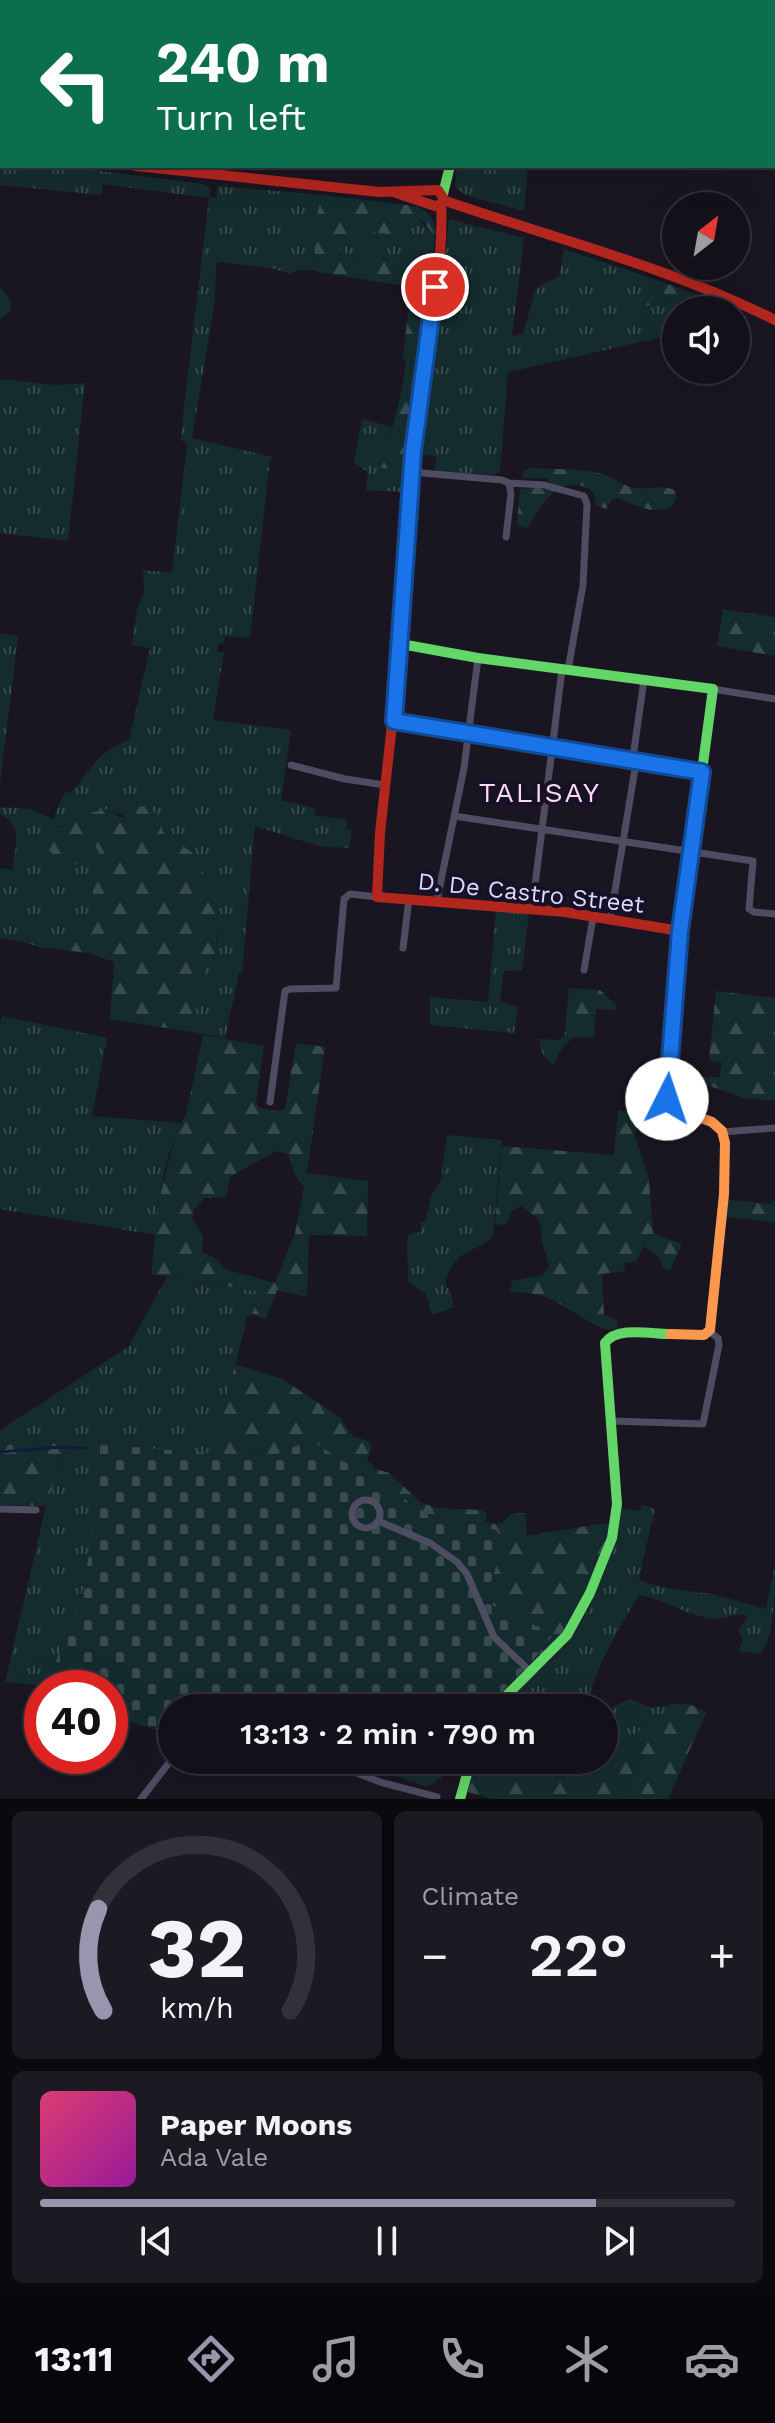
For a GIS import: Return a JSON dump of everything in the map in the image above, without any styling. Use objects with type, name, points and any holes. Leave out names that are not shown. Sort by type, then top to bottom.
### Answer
[{"type":"street","points":[[155,168],[436,198],[673,273],[775,320]]},
{"type":"street","points":[[270,1102],[285,991],[336,988],[344,899],[350,894],[377,897],[385,785],[401,644],[411,472],[441,229],[436,198],[447,168]]},
{"type":"street","points":[[411,472],[544,485],[584,496],[587,504],[583,585],[565,670],[532,909]]},
{"type":"street","points":[[506,537],[511,492],[509,483]]},
{"type":"street","points":[[401,644],[478,658],[775,699]]},
{"type":"street","points":[[437,900],[468,734],[478,658]]},
{"type":"street","points":[[610,921],[644,680]]},
{"type":"street","points":[[710,1332],[725,1146],[722,1132],[710,1122],[675,1109],[667,1099],[680,931],[711,722],[713,689]]},
{"type":"street","points":[[394,721],[702,772]]},
{"type":"street","points":[[291,765],[345,779],[385,785]]},
{"type":"street","points":[[454,816],[753,861],[749,909],[775,914]]},
{"type":"street","name":"D. De Castro Street","points":[[377,897],[532,909],[680,931]]},
{"type":"street","points":[[403,948],[409,899]]},
{"type":"street","points":[[584,970],[593,918]]},
{"type":"street","points":[[722,1132],[775,1128]]},
{"type":"street","points":[[508,1694],[567,1635],[590,1593],[610,1543],[617,1504],[604,1349],[608,1337],[626,1332],[704,1335],[710,1332]]},
{"type":"street","points":[[612,1421],[703,1424],[719,1345],[718,1338],[710,1332]]},
{"type":"street","points":[[366,1500],[375,1504],[380,1512],[378,1521],[367,1528],[359,1526],[352,1515],[354,1507],[366,1500]]},
{"type":"street","points":[[0,1509],[36,1510]]},
{"type":"street","points":[[378,1521],[430,1543],[457,1562],[467,1574],[494,1637],[530,1671]]},
{"type":"street","points":[[141,1799],[160,1774]]},
{"type":"street","points":[[360,1774],[437,1797]]},
{"type":"street","points":[[460,1799],[467,1774]]},
{"type":"green space","points":[[0,168],[79,168],[203,184],[210,187],[209,197],[216,198],[218,186],[323,195],[314,253],[316,270],[297,270],[290,274],[275,269],[216,264],[215,301],[192,438],[273,457],[270,460],[250,638],[225,636],[223,644],[218,644],[217,652],[224,653],[213,720],[291,730],[281,800],[315,808],[315,815],[347,820],[346,829],[352,831],[349,848],[319,846],[255,826],[242,973],[239,973],[225,1038],[192,1032],[204,966],[214,967],[217,921],[201,859],[162,831],[112,811],[57,826],[78,863],[87,845],[95,845],[101,857],[94,880],[88,941],[83,944],[24,935],[24,942],[0,938],[0,868],[12,870],[16,838],[8,819],[0,814],[0,807],[30,809],[53,819],[65,792],[71,793],[110,749],[129,740],[150,648],[132,645],[137,609],[144,593],[143,570],[172,573],[187,444],[181,440],[184,407],[209,198],[103,184],[101,195],[0,185]]},
{"type":"green space","points":[[457,168],[528,168],[524,211],[465,195],[455,187]]},
{"type":"green space","points":[[323,195],[416,206],[432,219],[436,232],[432,233],[417,217],[409,223],[409,233],[405,237],[373,232],[365,241],[356,236],[345,236],[341,240],[340,249],[350,257],[426,262],[425,314],[419,344],[410,363],[406,363],[403,356],[411,287],[317,272],[315,234]]},
{"type":"green space","points":[[417,217],[431,233],[436,232],[414,403],[411,391],[402,388],[406,363],[410,363],[422,327],[426,262],[350,257],[340,249],[341,239],[345,236],[373,232],[405,237],[409,233],[409,223]]},
{"type":"green space","points":[[449,219],[524,238],[512,336],[523,334],[535,291],[542,284],[559,277],[564,249],[645,276],[641,307],[662,303],[662,337],[508,372],[500,471],[495,475],[435,471],[436,456],[418,454]]},
{"type":"green space","points":[[645,276],[701,296],[662,296],[662,303],[640,307]]},
{"type":"green space","points":[[0,288],[11,301],[11,310],[0,319]]},
{"type":"green space","points":[[0,379],[57,385],[85,383],[68,541],[0,533]]},
{"type":"green space","points":[[402,388],[410,390],[414,403],[402,472],[379,467],[378,462],[379,453],[391,433]]},
{"type":"green space","points":[[362,419],[393,427],[385,445],[402,472],[405,468],[403,492],[366,490],[368,472],[354,463]]},
{"type":"green space","points":[[531,468],[590,471],[631,487],[669,488],[674,490],[677,497],[666,509],[650,510],[618,498],[612,500],[606,509],[596,505],[591,490],[572,485],[549,497],[528,528],[517,523],[520,489],[536,487],[545,490],[551,484],[546,478],[523,478],[523,471]]},
{"type":"green space","points":[[723,609],[775,617],[775,656],[717,646]]},
{"type":"green space","points":[[0,633],[18,636],[0,784]]},
{"type":"green space","points":[[149,806],[162,822],[162,831],[201,859],[216,914],[214,968],[204,966],[192,1032],[110,1019],[114,962],[88,953],[24,942],[24,935],[37,924],[44,928],[43,937],[83,944],[88,941],[94,880],[101,857],[95,845],[87,845],[78,863],[69,866],[47,849],[43,837],[48,828],[66,826],[82,816],[113,808],[112,812],[123,818],[135,807]]},
{"type":"green space","points":[[496,910],[529,913],[522,970],[504,971],[500,1001],[518,1007],[514,1033],[430,1025],[430,997],[488,1002]]},
{"type":"green space","points":[[569,988],[600,990],[617,1006],[616,1010],[596,1009],[594,1038],[573,1037],[559,1052],[554,1065],[543,1055],[539,1039],[560,1040],[565,1033]]},
{"type":"green space","points":[[716,991],[775,998],[775,1100],[747,1099],[698,1082],[699,1077],[719,1077],[722,1063],[709,1060]]},
{"type":"green space","points":[[2,1016],[107,1038],[92,1116],[181,1123],[167,1163],[156,1235],[0,1209]]},
{"type":"green space","points":[[203,1035],[264,1046],[256,1103],[260,1108],[281,1111],[285,1108],[296,1043],[325,1047],[307,1173],[368,1181],[367,1236],[309,1235],[307,1297],[277,1290],[266,1319],[252,1314],[259,1296],[256,1291],[151,1274],[160,1197],[175,1136],[186,1114]],"holes":[[[276,1151],[288,1154],[295,1175],[304,1187],[295,1233],[275,1283],[224,1269],[218,1260],[202,1252],[203,1236],[192,1219],[194,1210],[204,1198],[226,1197],[230,1177]]]},
{"type":"green space","points":[[618,1110],[639,1112],[635,1136],[649,1179],[653,1233],[682,1244],[670,1270],[664,1269],[659,1257],[643,1246],[637,1261],[624,1263],[625,1271],[602,1274],[604,1314],[618,1321],[616,1329],[607,1330],[537,1294],[510,1293],[512,1281],[542,1275],[549,1266],[540,1221],[521,1206],[513,1210],[506,1224],[495,1225],[502,1146],[614,1155]]},
{"type":"green space","points":[[447,1135],[502,1140],[493,1236],[454,1263],[445,1283],[454,1307],[432,1315],[426,1295],[408,1281],[407,1241],[408,1235],[421,1232],[421,1222],[425,1221],[432,1193],[441,1180]]},
{"type":"green space","points":[[727,1200],[770,1204],[775,1200],[775,1222],[727,1217]]},
{"type":"green space","points":[[167,1277],[256,1291],[259,1296],[252,1314],[247,1317],[214,1454],[98,1444],[92,1538],[82,1593],[71,1629],[53,1670],[24,1670],[24,1684],[5,1682],[46,1506],[67,1444],[0,1445],[0,1430],[128,1347]]},
{"type":"green space","points":[[235,1364],[282,1379],[340,1417],[353,1437],[369,1441],[371,1448],[367,1460],[376,1469],[389,1473],[420,1502],[436,1508],[481,1510],[487,1513],[485,1522],[494,1524],[503,1522],[512,1514],[526,1513],[527,1536],[612,1524],[572,1618],[547,1650],[531,1663],[554,1634],[485,1602],[504,1540],[474,1523],[431,1516],[310,1440],[273,1456],[231,1455],[90,1589],[56,1670],[52,1670],[82,1596],[91,1542],[98,1444],[214,1454]]},
{"type":"green space","points":[[310,1440],[431,1516],[496,1530],[504,1540],[485,1602],[554,1634],[500,1694],[158,1694],[158,1730],[128,1721],[128,1670],[52,1670],[82,1596],[91,1542],[98,1444],[273,1456]]},
{"type":"green space","points":[[67,1443],[46,1506],[0,1505],[0,1445]]},
{"type":"green space","points":[[642,1505],[655,1509],[639,1577],[641,1581],[665,1588],[712,1594],[766,1609],[775,1564],[773,1612],[765,1647],[760,1654],[739,1651],[743,1638],[738,1630],[747,1619],[746,1615],[708,1618],[639,1595],[601,1664],[590,1694],[514,1694],[575,1632],[609,1559],[621,1508],[640,1511]]},
{"type":"green space","points":[[629,1699],[652,1708],[680,1703],[679,1709],[645,1726],[618,1748],[618,1704]]},
{"type":"green space","points":[[680,1703],[706,1713],[668,1799],[492,1799],[468,1792],[472,1774],[618,1774],[618,1748],[645,1726],[678,1709]]},
{"type":"green space","points":[[391,1774],[444,1774],[427,1787]]},
{"type":"waterway","points":[[0,1452],[86,1448]]},
{"type":"traffic: fast","points":[[443,194],[450,168]]},
{"type":"traffic: fast","points":[[407,553],[401,644],[478,658],[713,689],[678,951]]},
{"type":"traffic: fast","points":[[508,1694],[567,1635],[590,1593],[612,1538],[617,1504],[605,1343],[618,1334],[670,1334]]},
{"type":"traffic: fast","points":[[460,1799],[467,1774]]},
{"type":"traffic: slow","points":[[670,1334],[704,1335],[710,1330],[724,1194],[725,1143],[722,1131],[712,1122],[672,1107],[667,1095],[678,951]]},
{"type":"traffic: jam","points":[[155,168],[379,192],[438,190],[444,199],[435,206],[396,193]]},
{"type":"traffic: jam","points":[[443,200],[653,269],[775,320]]},
{"type":"traffic: jam","points":[[407,553],[419,410],[439,264],[441,204]]},
{"type":"traffic: jam","points":[[401,644],[380,833],[377,897],[565,912],[680,931]]},
{"type":"district","name":"TALISAY","points":[[540,792]]},
{"type":"route","points":[[435,287],[413,452],[394,721],[702,772],[680,931],[667,1099]]}]
